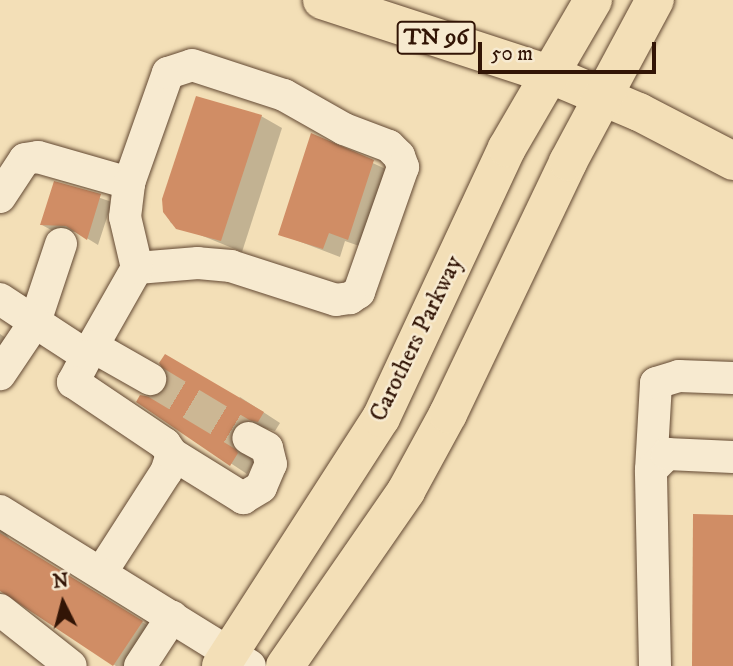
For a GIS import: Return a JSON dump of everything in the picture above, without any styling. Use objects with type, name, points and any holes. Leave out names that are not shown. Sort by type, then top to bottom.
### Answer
[{"type":"main road","name":"TN 96","points":[[323,0],[549,74],[604,96],[733,161]]},
{"type":"main road","name":"Carothers Parkway","points":[[234,662],[381,418],[507,148],[593,0]]},
{"type":"main road","points":[[285,666],[406,491],[655,0]]},
{"type":"lane","points":[[137,268],[198,263],[230,266],[336,300],[351,298],[359,292],[403,167],[389,146],[344,129],[284,94],[192,65],[168,73],[129,183],[125,217],[137,268],[73,382],[165,444],[172,454],[243,498],[261,487],[271,464],[267,448],[248,438]]},
{"type":"lane","points":[[0,197],[25,159],[38,158],[129,183]]},
{"type":"lane","points":[[0,374],[35,322],[61,244]]},
{"type":"lane","points":[[0,299],[35,322],[150,379]]},
{"type":"lane","points":[[655,666],[651,470],[656,383],[679,376],[733,378]]},
{"type":"lane","points":[[101,573],[166,472],[172,454]]},
{"type":"lane","points":[[651,470],[667,454],[733,457]]},
{"type":"lane","points":[[0,510],[172,617],[234,662]]},
{"type":"lane","points":[[0,610],[71,666]]},
{"type":"lane","points":[[140,666],[172,617]]},
{"type":"building","points":[[196,96],[262,115],[221,241],[176,229],[163,212],[162,199]]},
{"type":"building","points":[[311,133],[374,160],[348,240],[329,233],[323,249],[278,235]]},
{"type":"building","points":[[54,181],[101,194],[87,240],[66,226],[40,225]]},
{"type":"building","points":[[165,354],[264,412],[258,422],[247,420],[232,429],[230,439],[238,453],[230,466],[136,402],[140,395],[151,397],[166,389],[168,378],[159,363]]},
{"type":"building","points":[[693,514],[733,515],[733,666],[692,666]]},
{"type":"building","points":[[0,533],[143,621],[113,666],[0,591]]},
{"type":"tunnel","points":[[150,379],[248,438]]}]
